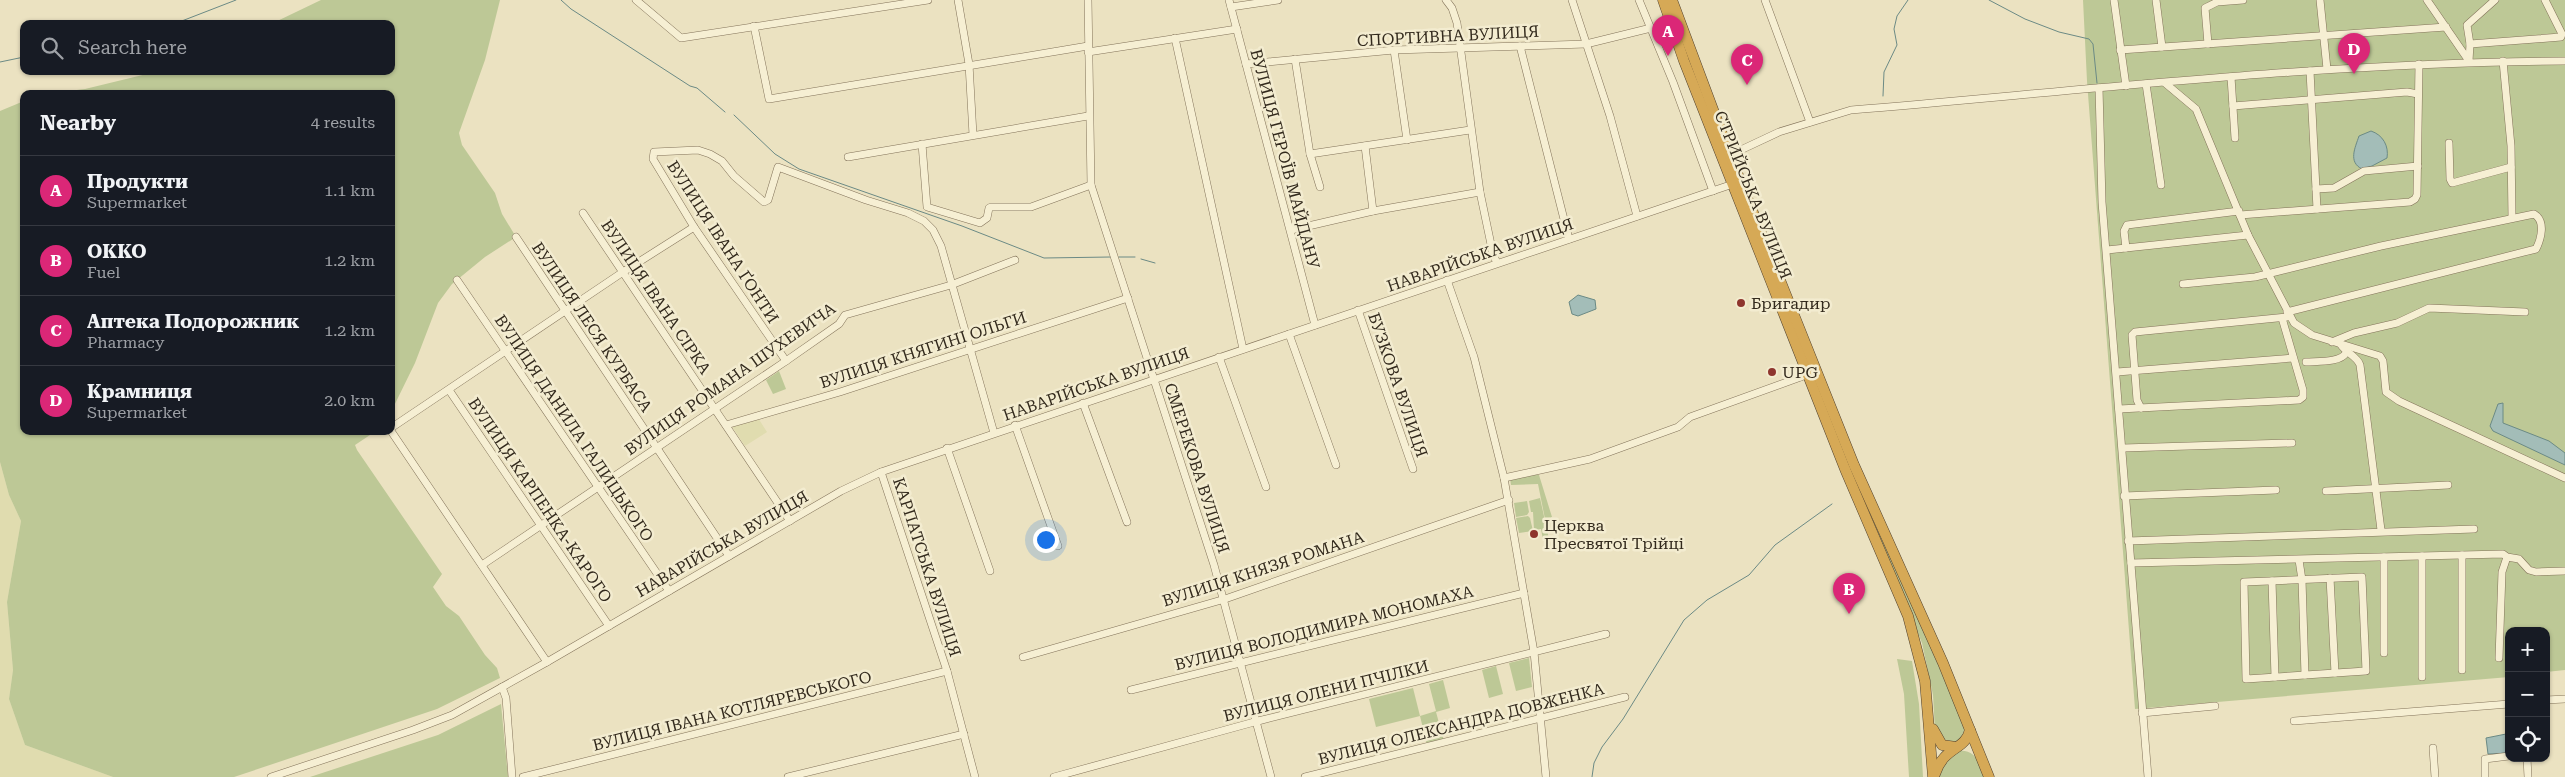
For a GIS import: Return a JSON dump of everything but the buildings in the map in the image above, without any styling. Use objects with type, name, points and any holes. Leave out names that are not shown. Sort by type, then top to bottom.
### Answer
[{"type":"highway","name":"СТРИЙСЬКА ВУЛИЦЯ","points":[[1663,0],[1733,184],[1809,374],[1823,398]]},
{"type":"highway","name":"СТРИЙСЬКА ВУЛИЦЯ","points":[[1672,0],[1823,398]]},
{"type":"highway","points":[[1823,398],[1908,616],[1925,681],[1933,777]]},
{"type":"highway","points":[[1823,398],[1939,655],[1989,777]]},
{"type":"highway","points":[[1929,719],[1938,741],[1946,746],[1957,747]]},
{"type":"highway","points":[[1933,777],[1941,758],[1965,741],[1970,730]]},
{"type":"street","points":[[636,0],[681,38],[928,0]]},
{"type":"street","points":[[958,0],[968,64],[973,135]]},
{"type":"street","name":"СМЕРЕКОВА ВУЛИЦЯ","points":[[1088,0],[1088,116],[1091,185],[1225,599],[1271,777]]},
{"type":"street","points":[[1230,4],[1278,0]]},
{"type":"street","points":[[1446,0],[1452,8],[1460,47],[1480,192],[1493,254],[1497,263]]},
{"type":"street","points":[[1572,0],[1610,116],[1637,216]]},
{"type":"street","points":[[1639,0],[1713,191]]},
{"type":"street","points":[[1765,0],[1810,122]]},
{"type":"street","points":[[2114,0],[2126,86]]},
{"type":"street","points":[[2156,0],[2162,47]]},
{"type":"street","points":[[2208,44],[2205,8],[2217,2],[2243,0]]},
{"type":"street","points":[[2320,0],[2327,69]]},
{"type":"street","points":[[2470,61],[2468,24],[2495,0]]},
{"type":"street","points":[[2470,44],[2561,37],[2562,32],[2545,0]]},
{"type":"street","points":[[2429,1],[2470,61]]},
{"type":"street","name":"ВУЛИЦЯ ГЕРОЇВ МАЙДАНУ","points":[[1230,4],[1315,325]]},
{"type":"street","points":[[754,26],[769,99],[968,64],[1237,29]]},
{"type":"street","points":[[2120,50],[2446,27]]},
{"type":"street","name":"СПОРТИВНА ВУЛИЦЯ","points":[[1246,64],[1394,50],[1586,44],[1651,28]]},
{"type":"street","points":[[1175,38],[1244,349]]},
{"type":"street","points":[[1520,46],[1569,239]]},
{"type":"street","points":[[1394,50],[1407,140]]},
{"type":"street","points":[[1295,59],[1310,154],[1320,187]]},
{"type":"street","points":[[1730,155],[1742,152],[1779,132],[1851,110],[2327,69],[2470,61],[2565,61]]},
{"type":"street","points":[[2503,61],[2511,167],[2512,218]]},
{"type":"street","points":[[2126,248],[2124,231],[2128,225],[2240,213],[2317,209],[2413,200],[2417,194],[2419,64]]},
{"type":"street","points":[[2310,71],[2317,209]]},
{"type":"street","points":[[2231,77],[2235,138]]},
{"type":"street","points":[[2120,409],[2299,400],[2304,394],[2293,358],[2286,316],[2214,158],[2196,109],[2165,83]]},
{"type":"street","points":[[2146,84],[2161,185]]},
{"type":"street","points":[[2099,88],[2102,202],[2123,448],[2124,496],[2148,777]]},
{"type":"street","points":[[2233,106],[2407,92],[2418,94]]},
{"type":"street","points":[[848,157],[1088,116]]},
{"type":"street","points":[[1310,154],[1470,130]]},
{"type":"street","points":[[2449,143],[2450,179],[2452,183],[2511,167]]},
{"type":"street","points":[[922,144],[927,207],[980,223],[987,218],[989,208],[991,207],[1032,207],[1091,185]]},
{"type":"street","points":[[1365,146],[1373,211]]},
{"type":"street","name":"ВУЛИЦЯ ІВАНА ҐОНТИ","points":[[786,361],[694,227],[653,159],[654,152],[698,150],[710,154],[722,161],[734,176],[764,202],[768,200],[778,167],[866,200],[908,212],[924,221],[933,230],[941,246],[951,285]]},
{"type":"street","points":[[2316,189],[2334,188],[2364,171],[2418,166]]},
{"type":"street","name":"НАВАРІЙСЬКА ВУЛИЦЯ","points":[[271,777],[432,723],[547,662],[841,491],[881,472],[947,448],[1733,184]]},
{"type":"street","points":[[1291,230],[1373,211],[1480,192]]},
{"type":"street","name":"ВУЛИЦЯ ІВАНА СІРКА","points":[[583,213],[790,521]]},
{"type":"street","points":[[2141,408],[2137,400],[2132,334],[2135,332],[2286,316],[2536,249],[2542,236],[2538,216],[2534,214],[2380,246],[2268,274],[2183,284]]},
{"type":"street","points":[[395,427],[623,272],[694,227]]},
{"type":"street","points":[[2107,250],[2248,235]]},
{"type":"street","name":"ВУЛИЦЯ ЛЕСЯ КУРБАСА","points":[[516,237],[729,556]]},
{"type":"street","name":"ВУЛИЦЯ РОМАНА ШУХЕВИЧА","points":[[482,565],[542,526],[597,486],[786,361],[839,324],[850,313],[951,285],[1015,260]]},
{"type":"street","name":"ВУЛИЦЯ ДАНИЛА ГАЛИЦЬКОГО","points":[[457,280],[507,351],[668,591]]},
{"type":"street","points":[[1447,280],[1474,357],[1509,500],[1534,652],[1546,777]]},
{"type":"street","points":[[951,285],[994,433]]},
{"type":"street","name":"ВУЛИЦЯ КНЯГИНІ ОЛЬГИ","points":[[726,425],[840,392],[1128,298]]},
{"type":"street","points":[[2332,342],[2354,333],[2397,322],[2429,308],[2525,312]]},
{"type":"street","name":"БУЗКОВА ВУЛИЦЯ","points":[[1358,310],[1413,469]]},
{"type":"street","points":[[2286,316],[2302,330],[2382,358],[2384,388],[2394,398],[2565,478]]},
{"type":"street","points":[[1289,334],[1336,464]]},
{"type":"street","points":[[2341,344],[2346,352],[2357,359],[2360,365],[2382,530]]},
{"type":"street","points":[[2306,362],[2337,359],[2346,352]]},
{"type":"street","points":[[1218,357],[1266,487]]},
{"type":"street","points":[[2117,372],[2293,358]]},
{"type":"street","points":[[1504,478],[1590,459],[1678,427],[1690,417],[1809,374]]},
{"type":"street","name":"ВУЛИЦЯ КАРПЕНКА-КАРОГО","points":[[449,390],[608,626]]},
{"type":"street","points":[[1083,403],[1127,522]]},
{"type":"street","points":[[1016,426],[1058,546]]},
{"type":"street","points":[[394,435],[547,662]]},
{"type":"street","points":[[2123,448],[2292,443]]},
{"type":"street","points":[[947,448],[990,571]]},
{"type":"street","name":"КАРПАТСЬКА ВУЛИЦЯ","points":[[881,472],[947,671],[975,777]]},
{"type":"street","points":[[2326,491],[2448,485]]},
{"type":"street","points":[[2124,496],[2276,490]]},
{"type":"street","name":"ВУЛИЦЯ КНЯЗЯ РОМАНА","points":[[1023,657],[1225,599],[1509,500]]},
{"type":"street","points":[[2128,541],[2382,530],[2474,529]]},
{"type":"street","points":[[2131,563],[2503,554],[2507,557],[2519,559],[2529,570],[2536,572],[2565,570]]},
{"type":"street","points":[[2462,555],[2462,670]]},
{"type":"street","points":[[2422,556],[2422,677]]},
{"type":"street","points":[[2384,557],[2384,654]]},
{"type":"street","points":[[2499,658],[2502,572],[2507,557]]},
{"type":"street","points":[[2298,560],[2302,580],[2305,675]]},
{"type":"street","points":[[2362,577],[2366,671],[2246,679],[2244,582],[2302,580],[2362,577]]},
{"type":"street","points":[[2330,578],[2335,673]]},
{"type":"street","points":[[2272,581],[2275,677]]},
{"type":"street","name":"ВУЛИЦЯ ВОЛОДИМИРА МОНОМАХА","points":[[1131,690],[1524,593]]},
{"type":"street","name":"ВУЛИЦЯ ОЛЕНИ ПЧІЛКИ","points":[[1054,777],[1258,722],[1606,634]]},
{"type":"street","name":"ВУЛИЦЯ ІВАНА КОТЛЯРЕВСЬКОГО","points":[[523,777],[947,671]]},
{"type":"street","points":[[502,687],[506,698],[512,777]]},
{"type":"street","name":"ВУЛИЦЯ ОЛЕКСАНДРА ДОВЖЕНКА","points":[[1305,777],[1625,697]]},
{"type":"street","points":[[2550,700],[2565,698]]},
{"type":"street","points":[[2294,721],[2505,704]]},
{"type":"street","points":[[2142,713],[2215,706]]},
{"type":"street","points":[[788,777],[964,734]]},
{"type":"street","points":[[2433,748],[2436,777]]},
{"type":"street","points":[[2485,777],[2485,759],[2505,756]]},
{"type":"street","points":[[2527,762],[2528,777]]},
{"type":"shaded area","points":[[758,418],[767,432],[745,446],[731,425]]},
{"type":"shaded area","points":[[0,462],[9,495],[21,521],[7,602],[13,670],[9,699],[25,745],[113,777],[0,777]]},
{"type":"green space","points":[[321,0],[500,0],[485,60],[459,133],[462,145],[495,193],[502,214],[516,237],[485,257],[452,284],[438,303],[415,363],[395,404],[395,90],[77,90],[143,75],[395,75],[395,20],[279,20]]},
{"type":"green space","points":[[2083,0],[2565,0],[2565,670],[2550,672],[2550,627],[2505,627],[2505,677],[2135,709],[2087,81]]},
{"type":"green space","points":[[20,103],[20,435],[370,435],[355,445],[357,450],[442,574],[433,587],[446,606],[459,616],[485,655],[497,668],[500,678],[437,709],[234,777],[113,777],[25,745],[9,699],[13,670],[7,602],[21,521],[9,495],[0,462],[0,111]]},
{"type":"green space","points":[[1780,293],[1965,728],[1961,741],[1947,744],[1935,730],[1933,695],[1922,643]]},
{"type":"green space","points":[[779,371],[786,389],[773,394],[766,380]]},
{"type":"green space","points":[[1539,475],[1552,517],[1545,519],[1538,484],[1511,485],[1510,478]]},
{"type":"green space","points":[[1540,498],[1549,539],[1543,540],[1541,529],[1534,530],[1533,512],[1531,512],[1529,501]]},
{"type":"green space","points":[[1527,501],[1529,512],[1527,515],[1516,517],[1514,503]]},
{"type":"green space","points":[[1528,516],[1533,531],[1519,533],[1516,518]]},
{"type":"green space","points":[[1529,658],[1532,687],[1516,691],[1509,663]]},
{"type":"green space","points":[[1897,659],[1912,661],[1919,704],[1923,777],[1909,777],[1904,694]]},
{"type":"green space","points":[[1496,666],[1503,694],[1489,698],[1482,670]]},
{"type":"green space","points":[[1443,680],[1450,708],[1436,712],[1444,741],[1427,745],[1420,716],[1436,711],[1429,684]]},
{"type":"green space","points":[[1413,688],[1420,716],[1376,727],[1369,699]]},
{"type":"green space","points":[[501,704],[508,777],[310,777],[438,735]]},
{"type":"green space","points":[[1958,751],[1969,752],[1973,755],[1979,762],[1985,777],[1940,777],[1939,770],[1946,757]]},
{"type":"water","points":[[2371,131],[2382,138],[2387,149],[2387,158],[2362,169],[2355,163],[2354,150],[2359,136]]},
{"type":"water","points":[[1578,295],[1595,300],[1596,309],[1578,316],[1572,314],[1569,302]]},
{"type":"water","points":[[2503,403],[2503,423],[2549,441],[2565,453],[2565,465],[2493,431],[2490,426],[2498,404]]},
{"type":"water","points":[[2505,734],[2505,753],[2488,754],[2486,738]]},
{"type":"waterway","points":[[184,20],[236,0]]},
{"type":"waterway","points":[[561,0],[571,9],[690,86],[697,88],[725,112]]},
{"type":"waterway","points":[[1883,96],[1884,72],[1897,45],[1894,29],[1897,16],[1908,0]]},
{"type":"waterway","points":[[1989,0],[2025,19],[2059,32],[2089,39],[2093,44],[2097,83]]},
{"type":"waterway","points":[[0,62],[20,58]]},
{"type":"waterway","points":[[734,115],[775,154],[799,169],[962,226],[1044,258],[1111,257]]},
{"type":"waterway","points":[[1119,257],[1135,257]]},
{"type":"waterway","points":[[1141,259],[1155,263]]},
{"type":"waterway","points":[[1592,777],[1594,763],[1602,747],[1623,719],[1684,620],[1707,600],[1749,575],[1775,545],[1832,504]]},
{"type":"place","name":"Продукти","points":[[1668,56]]},
{"type":"place","name":"Крамниця","points":[[2354,74]]},
{"type":"place","name":"Аптека Подорожник","points":[[1747,85]]},
{"type":"place","name":"Бригадир","points":[[1741,303]]},
{"type":"place","name":"UPG","points":[[1772,372]]},
{"type":"place","name":"Церква Пресвятої Трійці","points":[[1534,534]]},
{"type":"place","name":"ОККО","points":[[1849,614]]}]
